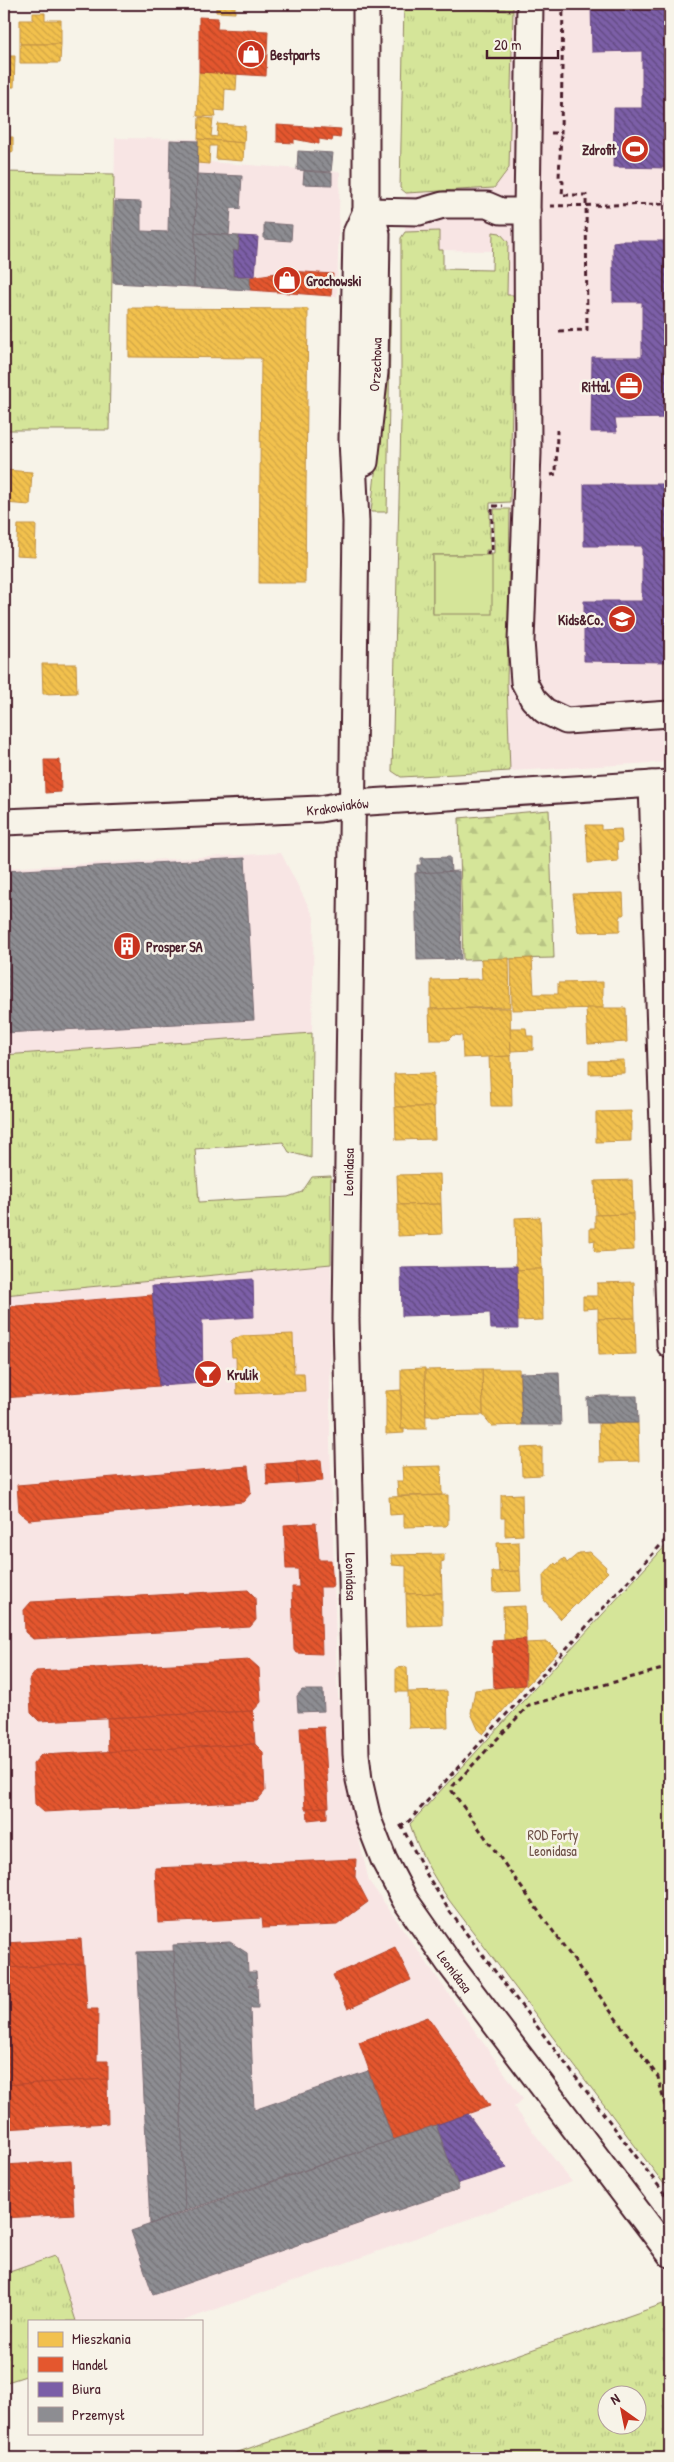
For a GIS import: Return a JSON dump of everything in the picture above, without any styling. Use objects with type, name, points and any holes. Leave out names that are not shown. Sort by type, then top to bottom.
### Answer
[{"type":"street","name":"Orzechowa","points":[[353,803],[356,522],[369,440],[376,372],[377,234],[374,223],[366,212],[366,4]]},
{"type":"street","points":[[530,4],[527,209],[528,453],[521,641],[524,682],[533,699],[545,711],[566,721],[670,714]]},
{"type":"street","points":[[366,212],[419,212],[443,205],[488,206],[501,211],[527,209]]},
{"type":"street","points":[[661,783],[670,1345]]},
{"type":"street","name":"Krakowiaków","points":[[4,822],[320,809],[353,803],[661,783]]},
{"type":"street","name":"Leonidasa","points":[[353,803],[346,1266],[356,1754],[362,1798],[375,1841],[405,1900],[449,1963],[670,2254]]},
{"type":"path","points":[[559,330],[587,330],[586,195],[562,195],[563,182],[559,178],[561,133]]},
{"type":"path","points":[[527,209],[586,204],[670,204]]},
{"type":"path","points":[[556,474],[557,430]]},
{"type":"path","points":[[488,555],[488,552],[492,552],[492,506],[504,506]]},
{"type":"path","points":[[375,1841],[409,1821],[670,1535]]},
{"type":"path","points":[[665,2106],[658,2077],[452,1791],[453,1786],[529,1705],[670,1667]]},
{"type":"path","points":[[401,1826],[426,1875],[450,1912],[670,2201]]},
{"type":"shaded area","points":[[513,4],[670,4],[670,762],[510,771],[507,683],[514,295],[507,295],[508,251],[493,232],[492,251],[439,250],[439,231],[405,232],[406,193],[494,188],[509,168]]},
{"type":"shaded area","points":[[115,138],[198,139],[197,163],[208,164],[209,162],[340,172],[337,297],[113,283]]},
{"type":"shaded area","name":"Prosper SA","points":[[281,853],[314,917],[312,1033],[4,1055],[4,868]]},
{"type":"shaded area","points":[[331,1264],[330,1439],[337,1679],[343,1772],[369,1881],[523,2099],[514,2107],[572,2182],[186,2320],[76,2320],[55,2256],[4,2274],[4,1295]]},
{"type":"green space","points":[[421,4],[513,4],[513,11],[421,7]]},
{"type":"green space","points":[[404,5],[513,11],[509,168],[494,188],[406,193],[400,188]]},
{"type":"green space","points":[[4,172],[114,174],[109,430],[4,430]]},
{"type":"green space","points":[[439,231],[439,250],[443,250],[443,269],[492,270],[493,232],[500,233],[508,242],[507,295],[514,295],[510,502],[490,503],[490,550],[486,550],[486,555],[433,555],[433,613],[492,555],[490,554],[494,554],[494,509],[510,509],[507,683],[510,771],[401,777],[392,771],[401,422],[401,238],[405,232]]},
{"type":"green space","points":[[391,289],[387,512],[371,512],[382,407],[385,291]]},
{"type":"green space","points":[[433,555],[492,555],[492,614],[433,614]]},
{"type":"green space","points":[[549,810],[554,958],[463,960],[459,818]]},
{"type":"green space","points":[[312,1033],[311,1158],[289,1152],[283,1142],[195,1149],[199,1202],[288,1197],[302,1192],[312,1177],[331,1176],[331,1264],[4,1295],[4,1055]]},
{"type":"green space","name":"ROD Forty Leonidasa","points":[[670,1541],[670,2192],[449,1900],[427,1864],[410,1824]]},
{"type":"green space","points":[[55,2256],[76,2320],[28,2320],[28,2375],[4,2383],[4,2274]]},
{"type":"green space","points":[[663,2304],[670,2313],[670,2458],[221,2458]]},
{"type":"building: Mieszkania","points":[[216,4],[235,4],[235,13],[216,12]]},
{"type":"building: Mieszkania","points":[[33,13],[45,13],[45,20],[61,20],[61,44],[20,44],[20,20],[33,20]]},
{"type":"building: Mieszkania","points":[[20,44],[61,44],[60,63],[20,63]]},
{"type":"building: Mieszkania","points":[[4,56],[15,56],[14,87],[4,87]]},
{"type":"building: Mieszkania","points":[[199,72],[237,73],[236,90],[225,89],[224,111],[215,110],[216,117],[197,116]]},
{"type":"building: Mieszkania","points":[[199,117],[213,119],[211,136],[217,137],[218,124],[245,126],[244,143],[198,139]]},
{"type":"building: Mieszkania","points":[[4,137],[13,137],[13,152],[4,151]]},
{"type":"building: Mieszkania","points":[[198,139],[244,143],[243,161],[216,159],[217,146],[210,146],[209,164],[197,163]]},
{"type":"building: Mieszkania","points":[[129,308],[308,309],[305,583],[259,583],[261,358],[129,357]]},
{"type":"building: Mieszkania","points":[[4,470],[32,472],[30,505],[4,503]]},
{"type":"building: Mieszkania","points":[[18,525],[36,525],[35,556],[16,555]]},
{"type":"building: Mieszkania","points":[[42,664],[76,664],[77,693],[43,694]]},
{"type":"building: Mieszkania","points":[[586,825],[601,825],[601,830],[621,829],[622,842],[617,843],[618,861],[588,863]]},
{"type":"building: Mieszkania","points":[[623,893],[624,915],[620,915],[620,931],[578,932],[573,894]]},
{"type":"building: Mieszkania","points":[[509,958],[510,1007],[431,1009],[431,980],[482,979],[481,959]]},
{"type":"building: Mieszkania","points":[[532,958],[534,994],[558,994],[558,983],[603,982],[603,1008],[512,1010],[511,959]]},
{"type":"building: Mieszkania","points":[[510,1008],[511,1056],[463,1058],[462,1036],[453,1035],[448,1040],[430,1040],[429,1009]]},
{"type":"building: Mieszkania","points":[[586,1008],[626,1008],[627,1042],[588,1044]]},
{"type":"building: Mieszkania","points":[[510,1028],[526,1028],[527,1036],[533,1036],[533,1050],[511,1051]]},
{"type":"building: Mieszkania","points":[[511,1056],[512,1106],[491,1106],[489,1057]]},
{"type":"building: Mieszkania","points":[[624,1060],[624,1073],[589,1074],[589,1061]]},
{"type":"building: Mieszkania","points":[[434,1073],[434,1107],[395,1107],[394,1074]]},
{"type":"building: Mieszkania","points":[[395,1107],[434,1107],[435,1139],[396,1140]]},
{"type":"building: Mieszkania","points":[[631,1111],[631,1141],[596,1142],[596,1112]]},
{"type":"building: Mieszkania","points":[[440,1174],[441,1204],[398,1205],[397,1175]]},
{"type":"building: Mieszkania","points":[[632,1180],[633,1214],[596,1215],[595,1181]]},
{"type":"building: Mieszkania","points":[[441,1204],[442,1234],[398,1236],[398,1205]]},
{"type":"building: Mieszkania","points":[[633,1214],[634,1250],[596,1252],[594,1250],[595,1240],[590,1241],[590,1228],[595,1228],[595,1215]]},
{"type":"building: Mieszkania","points":[[540,1217],[542,1269],[516,1270],[515,1218]]},
{"type":"building: Mieszkania","points":[[542,1269],[543,1320],[517,1321],[516,1270]]},
{"type":"building: Mieszkania","points":[[634,1282],[635,1318],[598,1319],[598,1308],[583,1309],[583,1296],[597,1296],[597,1283]]},
{"type":"building: Mieszkania","points":[[635,1318],[636,1354],[599,1355],[598,1319]]},
{"type":"building: Mieszkania","points":[[293,1334],[294,1373],[304,1373],[305,1391],[237,1394],[236,1357],[232,1357],[231,1341],[241,1336]]},
{"type":"building: Mieszkania","points":[[425,1368],[426,1429],[401,1429],[401,1369]]},
{"type":"building: Mieszkania","points":[[482,1369],[519,1369],[522,1425],[492,1426],[483,1415]]},
{"type":"building: Mieszkania","points":[[482,1369],[483,1415],[426,1416],[425,1370]]},
{"type":"building: Mieszkania","points":[[401,1390],[401,1429],[404,1429],[404,1433],[386,1434],[386,1391]]},
{"type":"building: Mieszkania","points":[[599,1423],[638,1423],[639,1461],[600,1462]]},
{"type":"building: Mieszkania","points":[[542,1447],[542,1475],[522,1476],[521,1448]]},
{"type":"building: Mieszkania","points":[[441,1466],[442,1495],[398,1496],[397,1481],[403,1481],[402,1467]]},
{"type":"building: Mieszkania","points":[[522,1494],[523,1535],[505,1536],[505,1518],[501,1518],[501,1495]]},
{"type":"building: Mieszkania","points":[[448,1495],[448,1524],[446,1526],[404,1527],[404,1514],[390,1515],[389,1497]]},
{"type":"building: Mieszkania","points":[[519,1542],[520,1571],[499,1572],[497,1543]]},
{"type":"building: Mieszkania","points":[[590,1552],[606,1567],[605,1569],[608,1572],[561,1619],[544,1600],[543,1576],[555,1563],[556,1565],[564,1558],[567,1563],[579,1553]]},
{"type":"building: Mieszkania","points":[[444,1554],[444,1561],[441,1562],[442,1593],[406,1594],[406,1566],[392,1565],[391,1555]]},
{"type":"building: Mieszkania","points":[[520,1571],[521,1591],[493,1592],[492,1572]]},
{"type":"building: Mieszkania","points":[[442,1593],[442,1625],[407,1626],[406,1594]]},
{"type":"building: Mieszkania","points":[[525,1606],[526,1639],[504,1640],[503,1607]]},
{"type":"building: Mieszkania","points":[[548,1642],[558,1652],[526,1686],[526,1643]]},
{"type":"building: Mieszkania","points":[[407,1667],[408,1692],[396,1692],[396,1668]]},
{"type":"building: Mieszkania","points":[[525,1685],[483,1734],[479,1731],[471,1713],[475,1690]]},
{"type":"building: Mieszkania","points":[[447,1691],[448,1727],[409,1728],[408,1692]]},
{"type":"building: Handel","points":[[199,17],[218,18],[217,29],[268,31],[266,76],[199,72]]},
{"type":"building: Handel","points":[[277,125],[341,129],[340,138],[333,137],[332,141],[319,139],[319,144],[294,139],[294,143],[277,142]]},
{"type":"building: Handel","points":[[290,271],[333,274],[331,296],[250,290],[250,277]]},
{"type":"building: Handel","points":[[44,760],[60,760],[61,792],[45,793]]},
{"type":"building: Handel","points":[[152,1295],[159,1386],[4,1398],[4,1307]]},
{"type":"building: Handel","points":[[321,1460],[323,1481],[298,1483],[296,1462]]},
{"type":"building: Handel","points":[[296,1462],[298,1483],[267,1485],[266,1464]]},
{"type":"building: Handel","points":[[248,1466],[251,1493],[243,1502],[29,1520],[19,1512],[17,1485]]},
{"type":"building: Handel","points":[[316,1523],[319,1560],[331,1560],[333,1587],[320,1587],[322,1654],[296,1653],[294,1650],[292,1587],[299,1587],[298,1569],[286,1569],[284,1525]]},
{"type":"building: Handel","points":[[248,1590],[255,1597],[256,1620],[250,1627],[33,1639],[25,1632],[24,1610],[31,1602]]},
{"type":"building: Handel","points":[[526,1639],[525,1685],[494,1688],[492,1641]]},
{"type":"building: Handel","points":[[250,1660],[259,1668],[261,1702],[253,1711],[39,1721],[31,1713],[29,1680],[36,1671]]},
{"type":"building: Handel","points":[[253,1711],[255,1744],[108,1752],[107,1718]]},
{"type":"building: Handel","points":[[324,1727],[329,1807],[305,1809],[300,1728]]},
{"type":"building: Handel","points":[[255,1744],[263,1752],[265,1791],[257,1801],[44,1812],[35,1804],[33,1764],[41,1755]]},
{"type":"building: Handel","points":[[327,1807],[327,1818],[308,1820],[307,1808]]},
{"type":"building: Handel","points":[[356,1859],[355,1877],[368,1902],[337,1925],[263,1928],[262,1918],[158,1923],[155,1868]]},
{"type":"building: Handel","points":[[81,1939],[83,1964],[4,1968],[4,1943]]},
{"type":"building: Handel","points":[[395,1947],[411,1980],[348,2009],[333,1975]]},
{"type":"building: Handel","points":[[84,1964],[87,2009],[98,2009],[97,2061],[108,2061],[108,2080],[4,2085],[4,1968]]},
{"type":"building: Handel","points":[[428,2017],[490,2106],[393,2140],[368,2071],[366,2072],[369,2070],[359,2042]]},
{"type":"building: Handel","points":[[107,2079],[108,2123],[4,2129],[4,2085]]},
{"type":"building: Handel","points":[[71,2161],[74,2214],[4,2218],[4,2165]]},
{"type":"building: Biura","points":[[591,4],[670,4],[670,168],[613,167],[614,108],[642,108],[642,51],[592,52]]},
{"type":"building: Biura","points":[[239,236],[258,237],[255,276],[233,276],[233,250],[238,251]]},
{"type":"building: Biura","points":[[670,241],[670,418],[615,419],[617,432],[591,432],[592,357],[642,357],[642,302],[613,302],[613,242]]},
{"type":"building: Biura","points":[[584,484],[670,484],[670,662],[584,661],[584,601],[642,601],[642,546],[584,546]]},
{"type":"building: Biura","points":[[517,1266],[518,1329],[491,1329],[490,1313],[402,1316],[401,1268]]},
{"type":"building: Biura","points":[[253,1279],[254,1317],[202,1320],[203,1383],[159,1386],[152,1286]]},
{"type":"building: Biura","points":[[468,2114],[507,2168],[456,2184],[436,2125]]},
{"type":"building: Przemysł","points":[[170,140],[198,141],[194,287],[113,283],[115,201],[141,202],[141,231],[168,232]]},
{"type":"building: Przemysł","points":[[298,151],[333,153],[331,172],[297,170]]},
{"type":"building: Przemysł","points":[[304,171],[332,173],[332,185],[303,184]]},
{"type":"building: Przemysł","points":[[197,174],[242,176],[240,209],[231,208],[229,235],[195,233]]},
{"type":"building: Przemysł","points":[[264,223],[292,225],[291,241],[264,239]]},
{"type":"building: Przemysł","points":[[195,233],[239,236],[238,251],[233,250],[233,276],[250,277],[250,290],[194,287]]},
{"type":"building: Przemysł","points":[[450,857],[451,872],[417,873],[417,865],[421,865],[421,858]]},
{"type":"building: Przemysł","name":"Prosper SA","points":[[245,858],[254,1020],[4,1033],[4,871]]},
{"type":"building: Przemysł","points":[[459,871],[461,959],[417,960],[415,873]]},
{"type":"building: Przemysł","points":[[559,1372],[561,1425],[522,1425],[520,1373]]},
{"type":"building: Przemysł","points":[[637,1396],[638,1423],[588,1423],[587,1398]]},
{"type":"building: Przemysł","points":[[302,1690],[323,1690],[324,1711],[298,1712],[297,1696]]},
{"type":"building: Przemysł","points":[[230,1942],[247,1953],[248,1972],[256,1972],[257,1984],[249,1985],[257,1985],[258,2008],[250,2008],[254,2110],[368,2071],[393,2140],[185,2211],[173,1945]]},
{"type":"building: Przemysł","points":[[174,1951],[185,2211],[150,2224],[137,1952]]},
{"type":"building: Przemysł","points":[[436,2125],[459,2189],[153,2295],[131,2231]]},
{"type":"place","name":"Bestparts","points":[[251,54]]},
{"type":"place","name":"Zdrofit","points":[[635,149]]},
{"type":"place","name":"Grochowski","points":[[287,280]]},
{"type":"place","name":"Rittal","points":[[629,386]]},
{"type":"place","name":"Kids&Co.","points":[[622,619]]},
{"type":"place","name":"Prosper SA","points":[[127,946]]},
{"type":"place","name":"Krulik","points":[[208,1374]]}]
